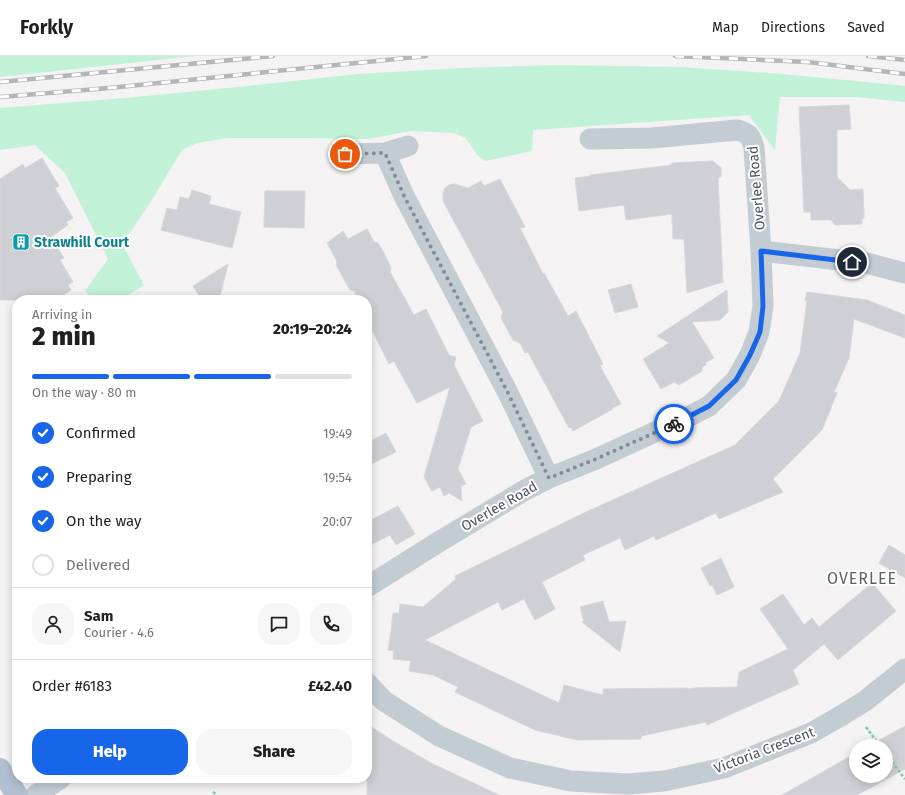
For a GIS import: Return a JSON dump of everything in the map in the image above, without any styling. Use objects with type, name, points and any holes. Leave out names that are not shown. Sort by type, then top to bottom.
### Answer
[{"type":"main road","points":[[0,769],[17,795]]},
{"type":"street","name":"Overlee Road","points":[[372,584],[525,490],[549,478],[596,459],[709,406],[736,380],[750,355],[760,332],[763,306],[754,148],[751,138],[746,132],[738,130],[652,138],[590,139]]},
{"type":"street","points":[[345,154],[385,153],[408,146]]},
{"type":"street","points":[[385,153],[404,196],[507,391],[549,478]]},
{"type":"street","points":[[761,251],[866,263],[905,273]]},
{"type":"street","name":"Victoria Crescent","points":[[372,688],[384,701],[439,736],[510,768],[571,781],[628,784],[664,781],[724,768],[811,733],[865,701],[905,669]]},
{"type":"street","points":[[36,795],[54,783]]},
{"type":"path","points":[[893,763],[905,779]]},
{"type":"path","points":[[213,792],[217,795]]},
{"type":"green space","points":[[0,56],[195,56],[0,77]]},
{"type":"green space","points":[[559,65],[681,67],[782,74],[905,86],[905,102],[857,97],[780,97],[775,150],[749,115],[533,130],[532,151],[486,161],[478,156],[466,138],[454,133],[410,131],[368,139],[227,138],[197,143],[182,150],[150,203],[122,244],[144,285],[129,295],[89,295],[85,291],[108,259],[65,173],[35,145],[0,150],[0,108],[125,98],[358,74],[461,68]]},
{"type":"building","points":[[849,105],[851,129],[837,130],[837,177],[850,190],[863,189],[864,218],[862,219],[862,224],[835,225],[831,220],[811,220],[811,212],[804,212],[799,107]]},
{"type":"building","name":"Strawhill Court","points":[[42,158],[59,186],[55,188],[73,218],[66,222],[68,225],[51,237],[64,258],[60,260],[73,282],[68,285],[71,290],[64,295],[12,295],[12,300],[0,300],[0,179],[23,164],[25,168]]},
{"type":"building","points":[[713,161],[721,168],[721,176],[718,179],[723,282],[687,293],[684,239],[673,239],[672,214],[626,220],[624,205],[579,211],[575,178],[672,165],[672,163]]},
{"type":"building","points":[[500,179],[525,227],[520,228],[543,274],[544,273],[568,316],[576,311],[603,364],[600,366],[621,404],[573,431],[571,427],[569,428],[528,352],[525,353],[520,343],[513,340],[501,318],[503,312],[443,201],[443,192],[449,185],[455,184],[468,188],[481,181],[484,186]]},
{"type":"building","points":[[192,190],[211,196],[209,204],[241,212],[232,248],[161,230],[167,208],[177,210],[180,197],[189,199]]},
{"type":"building","points":[[265,191],[305,191],[304,228],[264,227]]},
{"type":"building","points":[[367,229],[374,242],[378,243],[383,251],[391,268],[390,272],[414,315],[426,309],[449,355],[456,357],[454,365],[483,421],[471,427],[458,469],[466,484],[461,486],[462,501],[449,493],[444,496],[440,487],[432,491],[424,477],[450,387],[417,403],[394,361],[389,364],[372,330],[372,295],[356,295],[354,291],[350,290],[336,265],[337,261],[327,243],[343,231],[348,239]]},
{"type":"building","points":[[228,264],[220,295],[199,295],[193,286]]},
{"type":"building","points":[[631,284],[638,307],[615,313],[608,290]]},
{"type":"building","points":[[727,290],[728,312],[720,320],[692,322],[714,358],[705,363],[706,365],[702,367],[702,371],[679,385],[674,382],[661,389],[643,359],[669,343],[657,336]]},
{"type":"building","points":[[807,292],[867,300],[905,315],[905,338],[854,319],[849,358],[834,392],[837,393],[822,430],[773,479],[783,492],[719,519],[716,513],[656,540],[654,536],[625,550],[620,538],[583,555],[585,560],[542,582],[555,609],[535,620],[524,599],[502,610],[498,602],[425,640],[559,703],[564,685],[603,695],[603,689],[688,689],[737,687],[739,672],[788,649],[760,609],[783,594],[804,625],[812,618],[819,627],[872,583],[896,611],[838,660],[824,644],[793,670],[799,684],[707,725],[706,722],[641,736],[641,739],[577,740],[535,730],[455,692],[458,687],[433,675],[409,671],[411,661],[393,659],[394,651],[388,650],[393,613],[399,613],[400,604],[423,607],[456,579],[455,576],[588,511],[735,445],[779,401],[800,353]]},
{"type":"building","points":[[386,433],[396,452],[372,464],[372,440]]},
{"type":"building","points":[[398,506],[415,534],[396,545],[390,535],[372,544],[372,519]]},
{"type":"building","points":[[889,545],[905,555],[905,578],[879,563]]},
{"type":"building","points":[[721,558],[734,587],[717,595],[712,585],[710,586],[701,568]]},
{"type":"building","points":[[603,601],[609,622],[626,621],[620,652],[582,622],[584,622],[580,607]]},
{"type":"building","points":[[905,726],[905,769],[893,776],[893,739],[882,739]]},
{"type":"building","points":[[372,727],[433,764],[499,795],[367,795],[367,783],[372,783]]},
{"type":"building","points":[[849,757],[849,783],[879,783],[857,795],[782,795]]},
{"type":"railway","points":[[0,82],[273,56]]},
{"type":"railway","points":[[0,97],[109,88],[426,56]]},
{"type":"railway","points":[[675,56],[808,62],[905,74]]},
{"type":"railway","points":[[868,56],[905,60]]},
{"type":"way so far","points":[[345,154],[385,153],[404,196],[507,391],[549,478],[674,424]]},
{"type":"place","name":"Strawhill Court","points":[[21,242]]},
{"type":"district","name":"OVERLEE","points":[[862,578]]},
{"type":"route","points":[[674,424],[709,406],[736,380],[750,355],[760,332],[763,306],[761,251],[852,262]]}]
